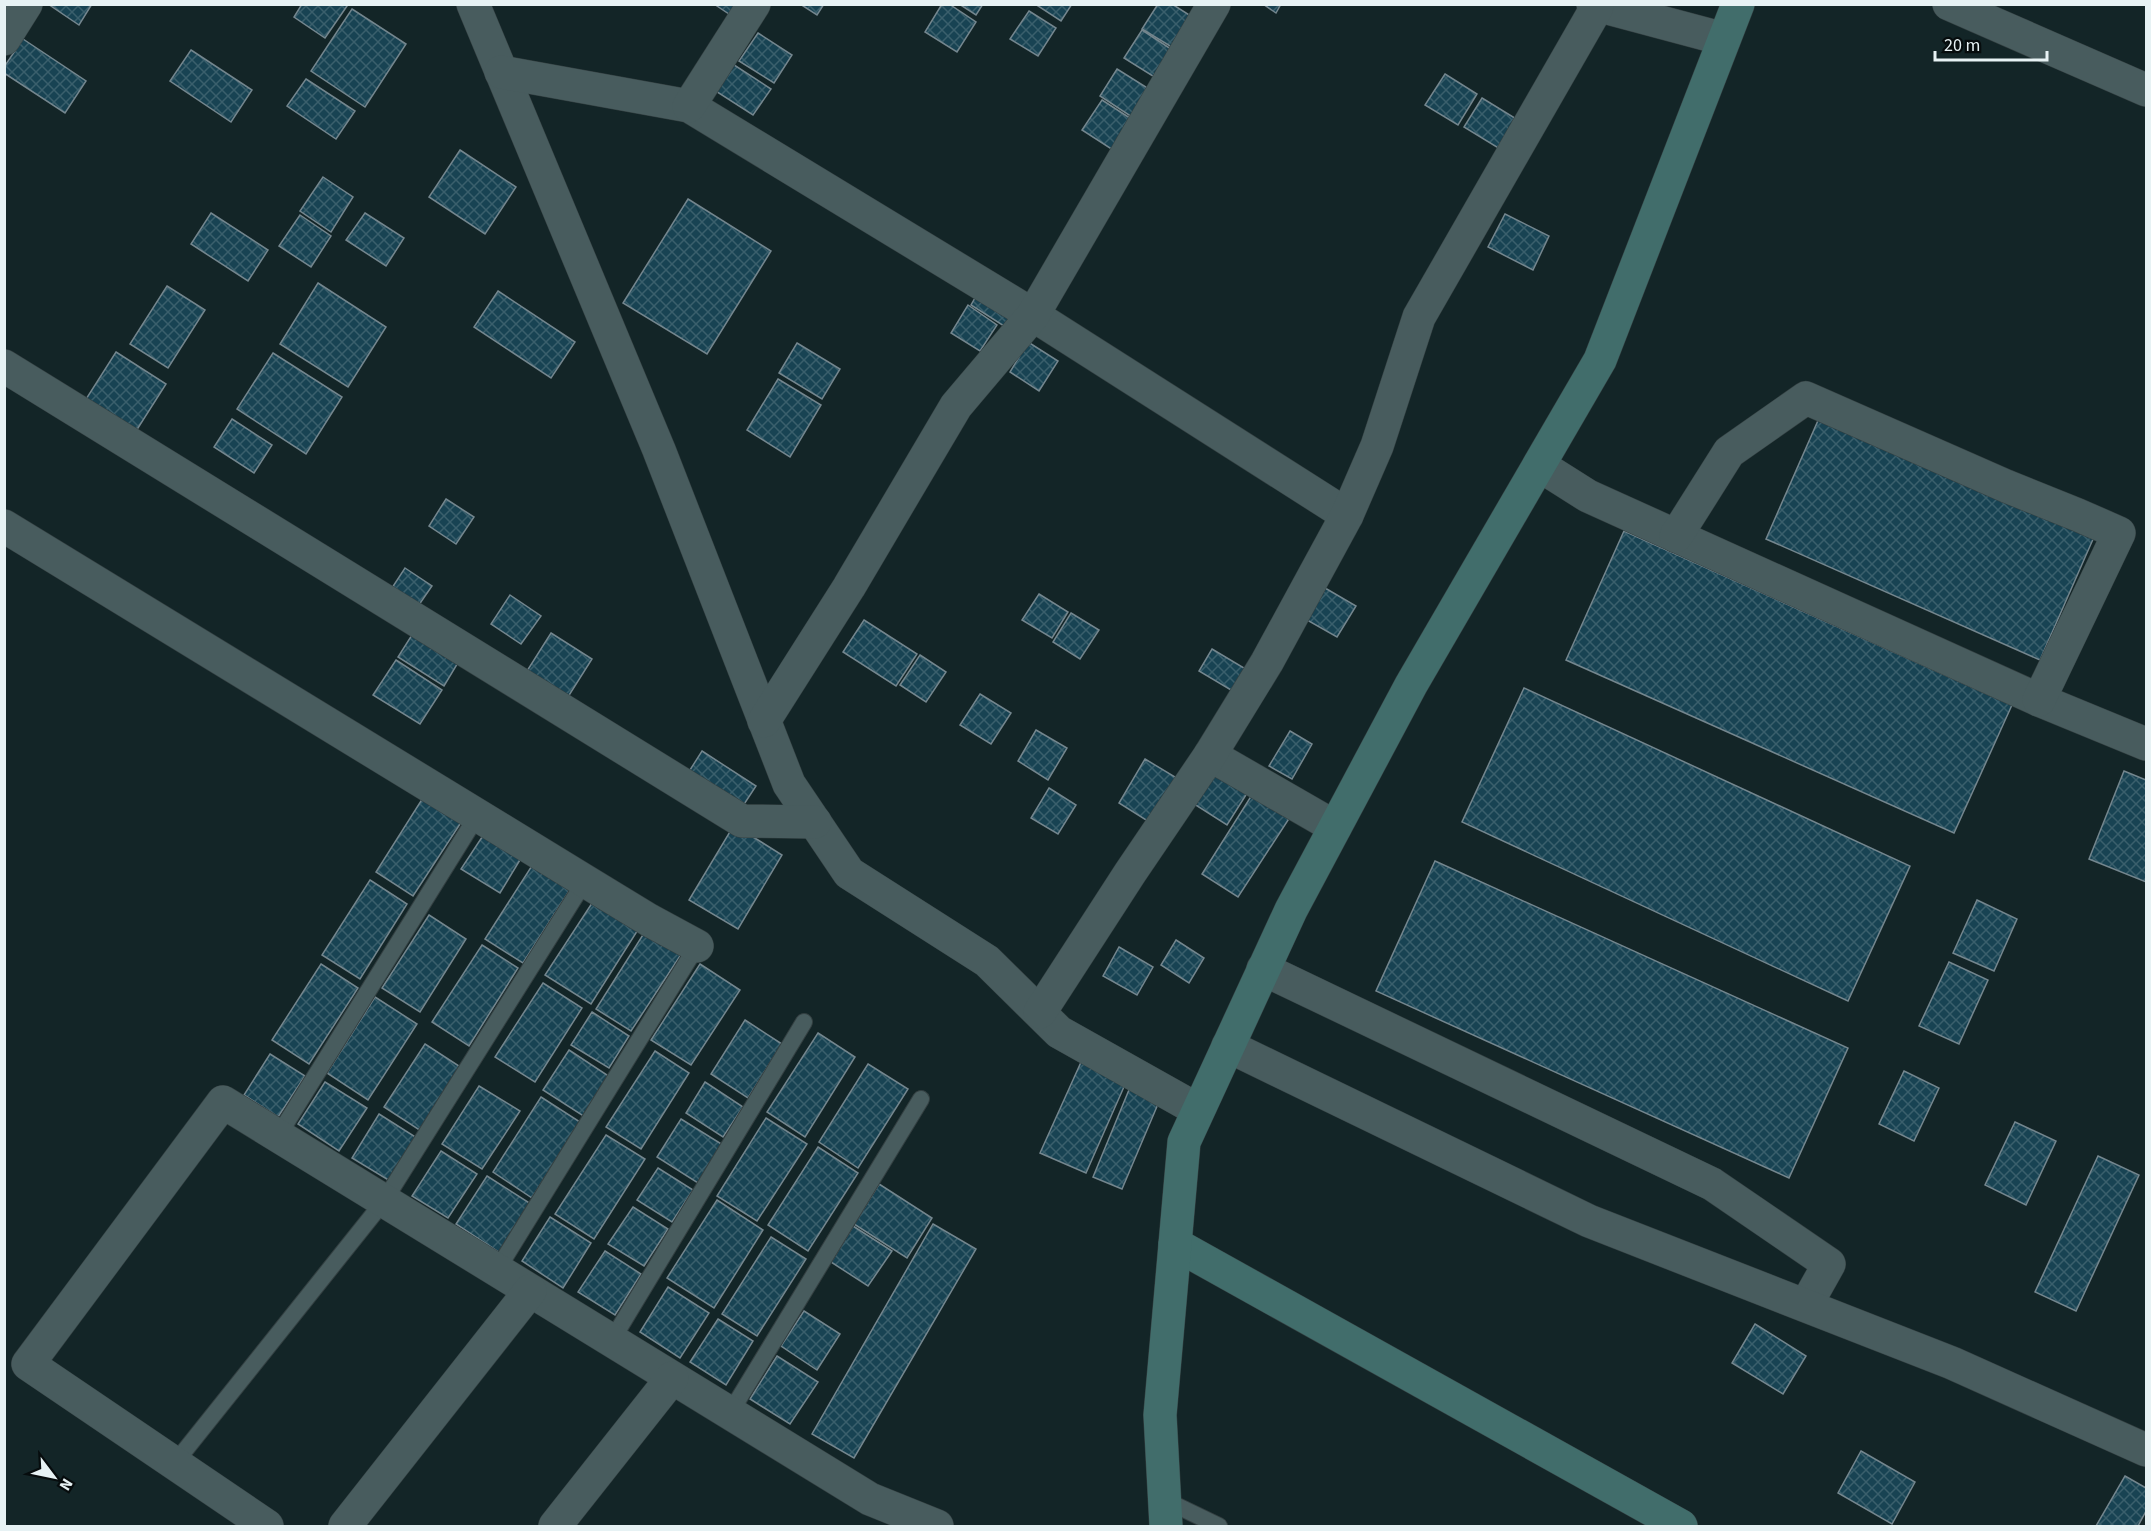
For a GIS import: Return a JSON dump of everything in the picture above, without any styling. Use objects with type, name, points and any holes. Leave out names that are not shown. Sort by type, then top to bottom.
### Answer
[{"type":"street","points":[[4,39],[26,4]]},
{"type":"street","points":[[473,4],[659,450],[789,784],[849,873],[987,961],[1059,1032],[1198,1110]]},
{"type":"street","points":[[689,106],[754,4]]},
{"type":"street","points":[[764,721],[849,587],[956,406],[1033,315],[1214,4]]},
{"type":"street","points":[[1166,1514],[1160,1415],[1184,1142],[1291,910],[1335,827],[1411,685],[1600,360],[1738,4]]},
{"type":"street","points":[[1949,4],[2146,90]]},
{"type":"street","points":[[1040,1012],[1210,755],[1267,662],[1347,515],[1377,446],[1419,317],[1595,6],[1725,39]]},
{"type":"street","points":[[501,72],[689,106],[1033,315],[1347,515]]},
{"type":"street","points":[[4,366],[742,821],[815,822]]},
{"type":"street","points":[[1676,536],[1730,452],[1806,398],[2006,486],[2089,519],[2119,533],[2039,700]]},
{"type":"street","points":[[1539,465],[1588,496],[2039,700],[2146,744]]},
{"type":"street","points":[[4,526],[477,816],[649,920],[698,946]]},
{"type":"street","points":[[1210,755],[1335,827]]},
{"type":"street","points":[[1263,969],[1712,1184],[1829,1264],[1806,1305]]},
{"type":"street","points":[[1228,1046],[1589,1221],[1952,1363],[2146,1450]]},
{"type":"street","points":[[267,1527],[28,1364],[223,1102],[870,1499],[937,1527]]},
{"type":"street","points":[[1175,1244],[1681,1527]]},
{"type":"street","points":[[345,1527],[530,1290]]},
{"type":"street","points":[[555,1527],[672,1378]]},
{"type":"lane","points":[[278,1136],[477,816]]},
{"type":"lane","points":[[174,1464],[384,1201],[585,881]]},
{"type":"lane","points":[[497,1270],[698,946]]},
{"type":"lane","points":[[612,1340],[804,1022]]},
{"type":"lane","points":[[730,1413],[921,1099]]},
{"type":"lane","points":[[1166,1514],[1218,1527]]},
{"type":"building","points":[[48,4],[92,4],[79,25]]},
{"type":"building","points":[[302,4],[345,4],[347,6],[325,38],[294,17]]},
{"type":"building","points":[[714,4],[748,4],[738,20]]},
{"type":"building","points":[[800,4],[824,4],[817,15]]},
{"type":"building","points":[[942,4],[949,4],[976,22],[957,52],[925,32]]},
{"type":"building","points":[[959,4],[983,4],[976,15]]},
{"type":"building","points":[[1035,4],[1072,4],[1061,21]]},
{"type":"building","points":[[1158,4],[1172,4],[1194,18],[1175,49],[1142,29]]},
{"type":"building","points":[[1263,4],[1281,4],[1276,13]]},
{"type":"building","points":[[352,9],[406,44],[365,107],[311,71]]},
{"type":"building","points":[[1029,11],[1056,28],[1038,56],[1010,39]]},
{"type":"building","points":[[1142,30],[1174,51],[1156,78],[1124,58]]},
{"type":"building","points":[[758,33],[792,55],[774,83],[739,61]]},
{"type":"building","points":[[23,39],[86,81],[65,113],[4,73],[4,67]]},
{"type":"building","points":[[191,50],[252,90],[231,122],[170,81]]},
{"type":"building","points":[[728,61],[771,89],[753,115],[711,88]]},
{"type":"building","points":[[1117,69],[1149,89],[1132,117],[1100,96]]},
{"type":"building","points":[[1445,74],[1477,94],[1458,125],[1425,105]]},
{"type":"building","points":[[306,79],[355,111],[336,139],[287,106]]},
{"type":"building","points":[[1482,98],[1518,120],[1500,149],[1464,127]]},
{"type":"building","points":[[1102,100],[1133,120],[1113,150],[1082,130]]},
{"type":"building","points":[[460,150],[516,187],[485,234],[429,197]]},
{"type":"building","points":[[323,177],[353,197],[331,232],[300,211]]},
{"type":"building","points":[[688,199],[771,251],[707,354],[623,303]]},
{"type":"building","points":[[211,213],[268,250],[248,281],[191,244]]},
{"type":"building","points":[[365,213],[404,238],[386,266],[346,240]]},
{"type":"building","points":[[1505,214],[1549,236],[1533,270],[1488,247]]},
{"type":"building","points":[[300,215],[331,236],[311,267],[279,246]]},
{"type":"building","points":[[318,283],[386,327],[348,387],[280,344]]},
{"type":"building","points":[[167,286],[205,310],[168,368],[130,344]]},
{"type":"building","points":[[498,291],[575,342],[551,378],[474,327]]},
{"type":"building","points":[[979,291],[1014,313],[1004,326],[971,305]]},
{"type":"building","points":[[968,305],[997,325],[980,351],[951,333]]},
{"type":"building","points":[[1028,342],[1058,361],[1039,391],[1010,372]]},
{"type":"building","points":[[797,343],[840,369],[822,399],[779,373]]},
{"type":"building","points":[[116,352],[166,384],[131,439],[81,407]]},
{"type":"building","points":[[273,353],[342,397],[306,454],[237,409]]},
{"type":"building","points":[[778,379],[821,405],[790,457],[747,430]]},
{"type":"building","points":[[1820,416],[2094,537],[2040,660],[1766,539]]},
{"type":"building","points":[[232,419],[272,445],[254,473],[214,447]]},
{"type":"building","points":[[446,499],[474,517],[456,544],[429,526]]},
{"type":"building","points":[[1624,531],[2012,705],[1954,833],[1566,660]]},
{"type":"building","points":[[405,568],[432,586],[412,615],[386,597]]},
{"type":"building","points":[[1325,588],[1356,606],[1337,637],[1307,620]]},
{"type":"building","points":[[1039,594],[1068,612],[1052,638],[1022,620]]},
{"type":"building","points":[[510,595],[541,616],[521,644],[491,624]]},
{"type":"building","points":[[1071,613],[1099,630],[1080,659],[1053,642]]},
{"type":"building","points":[[864,620],[917,654],[896,686],[843,652]]},
{"type":"building","points":[[417,627],[462,656],[444,686],[398,657]]},
{"type":"building","points":[[551,633],[592,659],[561,708],[520,682]]},
{"type":"building","points":[[1212,649],[1254,674],[1241,696],[1199,671]]},
{"type":"building","points":[[920,655],[946,672],[926,702],[900,685]]},
{"type":"building","points":[[396,660],[442,690],[420,724],[373,695]]},
{"type":"building","points":[[1524,688],[1910,866],[1848,1001],[1462,822]]},
{"type":"building","points":[[980,694],[1011,713],[991,744],[960,725]]},
{"type":"building","points":[[1036,730],[1067,748],[1048,780],[1018,761]]},
{"type":"building","points":[[1290,731],[1312,744],[1292,779],[1269,766]]},
{"type":"building","points":[[702,751],[756,786],[737,815],[683,781]]},
{"type":"building","points":[[1145,759],[1180,780],[1154,825],[1119,803]]},
{"type":"building","points":[[1215,764],[1251,787],[1227,825],[1191,802]]},
{"type":"building","points":[[2124,771],[2146,780],[2146,882],[2089,859]]},
{"type":"building","points":[[1049,788],[1076,805],[1058,834],[1031,818]]},
{"type":"building","points":[[1255,790],[1292,814],[1238,897],[1202,874]]},
{"type":"building","points":[[426,793],[464,818],[413,896],[376,872]]},
{"type":"building","points":[[734,825],[782,855],[738,929],[689,900]]},
{"type":"building","points":[[486,831],[523,855],[500,893],[461,869]]},
{"type":"building","points":[[535,861],[573,885],[523,963],[485,939]]},
{"type":"building","points":[[1435,861],[1848,1048],[1789,1178],[1376,991]]},
{"type":"building","points":[[370,880],[407,904],[360,979],[322,955]]},
{"type":"building","points":[[596,897],[641,925],[591,1004],[545,975]]},
{"type":"building","points":[[1977,900],[2017,919],[1994,971],[1953,953]]},
{"type":"building","points":[[429,915],[466,939],[420,1012],[382,988]]},
{"type":"building","points":[[646,930],[682,953],[631,1031],[596,1009]]},
{"type":"building","points":[[1176,940],[1204,958],[1189,983],[1161,965]]},
{"type":"building","points":[[482,945],[518,968],[469,1046],[432,1022]]},
{"type":"building","points":[[1119,947],[1153,967],[1137,995],[1103,976]]},
{"type":"building","points":[[1949,962],[1988,980],[1959,1044],[1919,1026]]},
{"type":"building","points":[[321,964],[358,988],[309,1064],[272,1040]]},
{"type":"building","points":[[700,964],[740,990],[691,1065],[651,1040]]},
{"type":"building","points":[[543,983],[582,1008],[535,1082],[495,1057]]},
{"type":"building","points":[[375,997],[417,1024],[368,1100],[327,1073]]},
{"type":"building","points":[[592,1012],[629,1036],[609,1068],[571,1045]]},
{"type":"building","points":[[745,1020],[782,1044],[748,1098],[711,1074]]},
{"type":"building","points":[[818,1033],[855,1057],[805,1137],[767,1112]]},
{"type":"building","points":[[425,1044],[462,1068],[421,1131],[384,1107]]},
{"type":"building","points":[[569,1050],[610,1077],[585,1117],[543,1090]]},
{"type":"building","points":[[655,1051],[689,1073],[641,1149],[606,1127]]},
{"type":"building","points":[[270,1054],[305,1076],[278,1117],[244,1095]]},
{"type":"building","points":[[1082,1060],[1127,1080],[1086,1173],[1040,1153]]},
{"type":"building","points":[[868,1064],[908,1089],[858,1168],[819,1142]]},
{"type":"building","points":[[1904,1071],[1939,1088],[1914,1141],[1879,1124]]},
{"type":"building","points":[[325,1082],[367,1108],[339,1151],[298,1124]]},
{"type":"building","points":[[705,1082],[743,1107],[723,1137],[686,1113]]},
{"type":"building","points":[[1131,1085],[1161,1097],[1122,1189],[1093,1177]]},
{"type":"building","points":[[479,1086],[520,1111],[482,1169],[442,1144]]},
{"type":"building","points":[[541,1097],[580,1122],[532,1198],[493,1172]]},
{"type":"building","points":[[379,1114],[417,1138],[390,1181],[352,1158]]},
{"type":"building","points":[[766,1118],[807,1144],[757,1221],[717,1196]]},
{"type":"building","points":[[681,1119],[723,1145],[698,1183],[657,1157]]},
{"type":"building","points":[[2015,1122],[2056,1141],[2026,1205],[1985,1185]]},
{"type":"building","points":[[606,1135],[645,1159],[594,1239],[555,1214]]},
{"type":"building","points":[[818,1147],[858,1173],[808,1251],[768,1225]]},
{"type":"building","points":[[441,1151],[477,1174],[448,1218],[412,1196]]},
{"type":"building","points":[[2098,1156],[2139,1175],[2076,1311],[2035,1292]]},
{"type":"building","points":[[658,1168],[693,1190],[672,1222],[637,1200]]},
{"type":"building","points":[[487,1176],[531,1204],[500,1253],[456,1224]]},
{"type":"building","points":[[879,1184],[932,1218],[907,1258],[854,1224]]},
{"type":"building","points":[[717,1200],[763,1230],[714,1308],[667,1278]]},
{"type":"building","points":[[633,1207],[668,1229],[644,1266],[608,1244]]},
{"type":"building","points":[[550,1217],[591,1243],[563,1288],[522,1261]]},
{"type":"building","points":[[933,1224],[976,1249],[854,1458],[812,1434]]},
{"type":"building","points":[[853,1226],[892,1251],[868,1286],[831,1262]]},
{"type":"building","points":[[771,1237],[806,1259],[757,1336],[722,1314]]},
{"type":"building","points":[[605,1251],[641,1274],[615,1315],[578,1292]]},
{"type":"building","points":[[668,1287],[709,1313],[680,1358],[640,1332]]},
{"type":"building","points":[[804,1311],[840,1334],[817,1370],[781,1346]]},
{"type":"building","points":[[718,1319],[753,1341],[726,1385],[690,1362]]},
{"type":"building","points":[[1755,1324],[1806,1356],[1783,1394],[1732,1363]]},
{"type":"building","points":[[777,1356],[818,1382],[790,1424],[750,1399]]},
{"type":"building","points":[[1861,1451],[1915,1482],[1892,1524],[1838,1493]]},
{"type":"building","points":[[2125,1476],[2146,1488],[2146,1511],[2138,1526],[2096,1526]]}]
